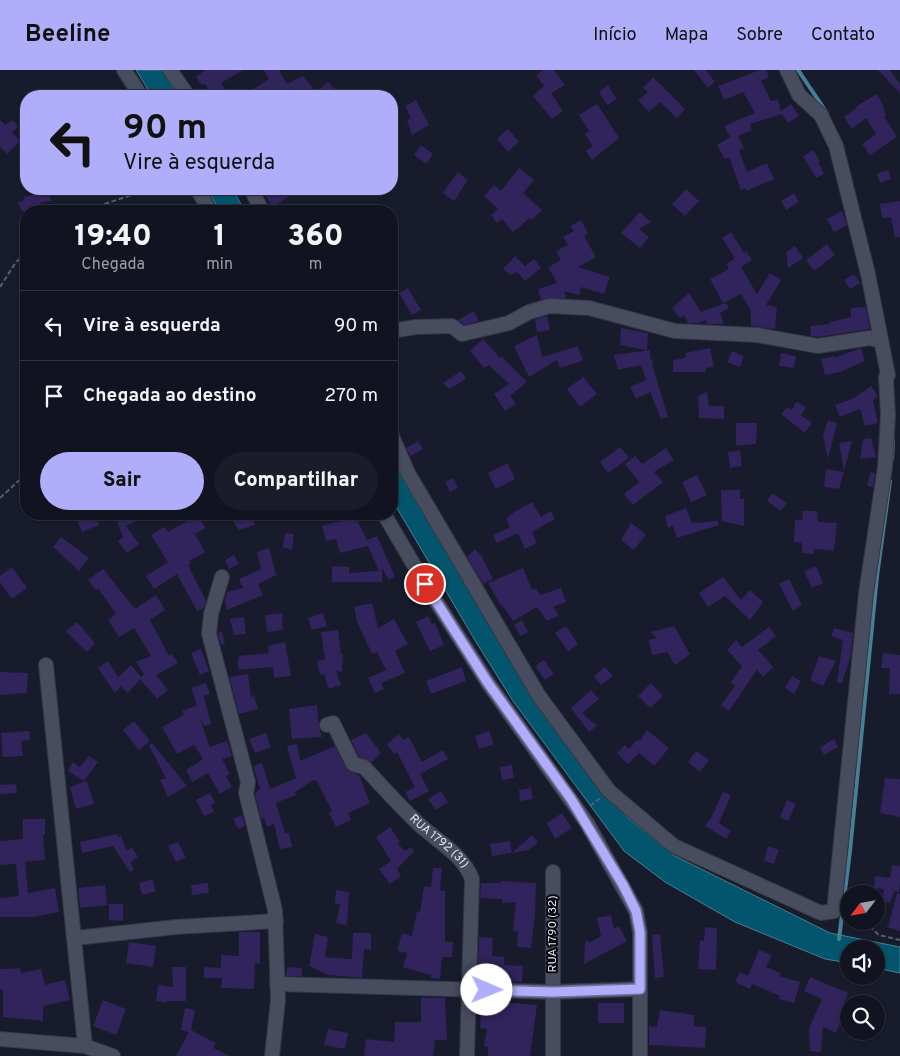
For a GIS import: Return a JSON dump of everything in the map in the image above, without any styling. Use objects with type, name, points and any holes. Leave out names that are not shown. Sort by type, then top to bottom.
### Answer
[{"type":"street","points":[[124,70],[137,90]]},
{"type":"street","points":[[170,70],[184,90]]},
{"type":"street","points":[[398,450],[408,473],[539,696],[610,791],[674,846],[821,914],[834,911],[866,593],[886,467],[888,416],[886,377],[894,374],[881,341],[868,274],[836,146],[821,115],[799,94],[786,70]]},
{"type":"street","points":[[398,330],[416,327],[452,326],[462,334],[509,323],[529,312],[550,306],[589,308],[675,331],[757,335],[818,346],[870,338],[881,341]]},
{"type":"street","points":[[388,520],[425,584],[488,683],[580,814],[636,911],[640,932],[640,1056]]},
{"type":"street","points":[[222,577],[211,614],[209,634],[248,782],[246,793],[276,921],[277,984],[272,1056]]},
{"type":"street","points":[[46,665],[75,938],[77,1049]]},
{"type":"street","name":"RUA 1792 (31)","points":[[327,725],[333,723],[353,764],[364,767],[421,826],[447,846],[467,866],[472,879],[467,1056]]},
{"type":"street","name":"RUA 1790 (32)","points":[[553,872],[553,1056]]},
{"type":"street","points":[[75,938],[176,927],[276,921]]},
{"type":"street","points":[[277,984],[553,992],[640,989]]},
{"type":"street","points":[[0,1039],[77,1049],[111,1056]]},
{"type":"path","points":[[101,205],[132,195]]},
{"type":"path","points":[[0,287],[20,259]]},
{"type":"path","points":[[0,498],[20,480]]},
{"type":"path","points":[[580,814],[610,791]]},
{"type":"path","points":[[873,930],[878,935],[900,940]]},
{"type":"water","points":[[136,70],[162,70],[174,90],[148,90]]},
{"type":"water","points":[[211,195],[236,195],[241,205],[216,205]]},
{"type":"water","points":[[398,471],[485,617],[577,756],[628,818],[675,856],[830,933],[865,940],[840,940],[840,962],[825,959],[735,922],[665,882],[624,851],[513,701],[398,510]]},
{"type":"water","points":[[885,944],[900,947],[900,973],[885,970]]},
{"type":"building","points":[[205,70],[243,70],[221,83],[226,90],[209,90],[196,77]]},
{"type":"building","points":[[264,70],[279,70],[287,84],[303,76],[313,88],[311,90],[252,90],[269,79]]},
{"type":"building","points":[[543,70],[554,70],[565,85],[551,93],[563,111],[552,119],[533,96],[544,86],[536,75]]},
{"type":"building","points":[[694,70],[706,70],[715,82],[708,88]]},
{"type":"building","points":[[760,70],[766,70],[769,77],[761,81],[771,101],[778,100],[781,111],[791,104],[799,116],[788,123],[782,114],[750,124],[752,130],[738,136],[744,148],[739,151],[747,172],[767,163],[774,179],[746,191],[745,188],[741,190],[729,157],[725,159],[717,145],[730,137],[724,126],[755,113],[743,92],[724,100],[718,86]]},
{"type":"building","points":[[878,70],[890,70],[900,84],[900,93]]},
{"type":"building","points":[[653,77],[685,109],[677,118],[660,102],[649,112],[638,100],[648,92],[643,88]]},
{"type":"building","points":[[328,82],[336,90],[319,90]]},
{"type":"building","points":[[608,85],[617,99],[607,105],[599,92]]},
{"type":"building","points":[[877,94],[884,107],[886,115],[884,116],[897,137],[870,155],[862,144],[876,134],[866,118],[852,129],[844,117],[857,108],[855,107]]},
{"type":"building","points":[[416,100],[429,125],[412,135],[407,120],[411,118],[405,106]]},
{"type":"building","points":[[597,104],[619,138],[592,160],[586,151],[593,146],[585,134],[589,131],[579,115]]},
{"type":"building","points":[[0,120],[5,125],[13,120],[18,127],[12,132],[20,141],[7,154],[0,147]]},
{"type":"building","points":[[508,129],[519,142],[508,152],[497,139]]},
{"type":"building","points":[[421,145],[433,154],[426,164],[414,155]]},
{"type":"building","points":[[813,150],[820,161],[818,162],[824,174],[816,178],[803,156]]},
{"type":"building","points":[[519,168],[534,180],[523,193],[542,210],[532,220],[530,218],[513,232],[502,219],[497,223],[491,215],[498,209],[484,196],[494,185],[501,191]]},
{"type":"building","points":[[888,170],[891,179],[880,183],[877,174]]},
{"type":"building","points":[[458,172],[468,180],[454,201],[443,193]]},
{"type":"building","points":[[686,189],[699,201],[685,216],[672,204]]},
{"type":"building","points":[[794,193],[799,202],[786,210],[781,201]]},
{"type":"building","points":[[50,195],[51,201],[39,203],[40,205],[20,205],[20,207],[18,203],[24,200],[23,197]]},
{"type":"building","points":[[292,195],[275,205],[271,205],[266,196]]},
{"type":"building","points":[[900,201],[900,237],[895,238],[891,217],[882,218],[880,204]]},
{"type":"building","points":[[842,211],[847,225],[834,232],[827,219]]},
{"type":"building","points":[[640,212],[651,222],[639,229],[649,237],[640,248],[621,233]]},
{"type":"building","points":[[581,220],[588,233],[584,236],[596,257],[578,267],[610,277],[604,294],[581,287],[579,295],[564,291],[566,298],[541,300],[538,289],[557,283],[548,267],[561,260],[556,251],[568,245],[563,237],[574,231],[571,226]]},
{"type":"building","points":[[731,232],[744,253],[746,251],[752,260],[741,267],[757,294],[770,273],[781,280],[766,305],[777,307],[775,329],[751,326],[751,311],[741,294],[723,303],[710,279],[729,269],[726,264],[735,258],[722,238]]},
{"type":"building","points":[[827,244],[835,255],[814,271],[806,260]]},
{"type":"building","points":[[795,246],[803,258],[788,268],[786,252]]},
{"type":"building","points":[[515,256],[525,266],[534,259],[541,268],[525,281],[517,272],[510,275],[503,269]]},
{"type":"building","points":[[854,274],[860,283],[850,289],[844,280]]},
{"type":"building","points":[[408,288],[421,310],[412,315],[399,293]]},
{"type":"building","points":[[689,293],[701,312],[726,303],[729,308],[720,313],[724,324],[707,324],[706,320],[699,323],[688,323],[684,315],[680,318],[672,308]]},
{"type":"building","points":[[866,307],[870,329],[818,337],[811,336],[810,326],[830,324],[830,322],[851,317],[851,308]]},
{"type":"building","points":[[474,311],[479,321],[464,325],[458,320]]},
{"type":"building","points":[[547,316],[550,330],[537,332],[535,319]]},
{"type":"building","points":[[621,328],[648,333],[647,350],[620,345]]},
{"type":"building","points":[[537,335],[542,357],[578,346],[583,361],[560,368],[557,360],[529,377],[514,346]]},
{"type":"building","points":[[483,339],[500,358],[501,356],[527,382],[510,396],[516,404],[505,411],[494,394],[509,384],[489,365],[484,368],[470,351]]},
{"type":"building","points":[[710,348],[714,367],[706,368],[706,372],[673,372],[673,360],[685,358],[686,353]]},
{"type":"building","points":[[861,348],[865,361],[840,372],[825,375],[821,359],[834,356],[834,358]]},
{"type":"building","points":[[650,350],[650,359],[652,359],[668,417],[661,419],[650,392],[636,399],[630,387],[646,380],[641,365],[618,370],[614,355]]},
{"type":"building","points":[[732,351],[744,356],[740,367],[727,362]]},
{"type":"building","points":[[781,353],[796,356],[794,368],[779,366]]},
{"type":"building","points":[[461,371],[466,379],[449,389],[443,383]]},
{"type":"building","points":[[583,377],[597,394],[580,407],[567,389]]},
{"type":"building","points":[[871,386],[878,396],[873,400],[878,423],[865,426],[860,409],[840,417],[835,405],[854,398]]},
{"type":"building","points":[[707,392],[709,406],[724,406],[724,419],[699,418],[698,396]]},
{"type":"building","points":[[796,402],[806,407],[801,416],[812,422],[805,433],[781,414],[787,407],[792,410]]},
{"type":"building","points":[[828,420],[837,423],[828,459],[823,435]]},
{"type":"building","points":[[736,423],[757,423],[756,444],[736,446]]},
{"type":"building","points":[[871,438],[876,457],[860,459],[863,439]]},
{"type":"building","points":[[418,441],[423,449],[411,456],[406,448]]},
{"type":"building","points":[[852,441],[844,471],[839,443]]},
{"type":"building","points":[[620,447],[629,458],[608,473],[600,462]]},
{"type":"building","points":[[666,448],[674,460],[654,472],[663,482],[633,505],[624,494],[639,482],[625,464],[635,456],[642,464]]},
{"type":"building","points":[[740,451],[742,466],[730,468],[728,452]]},
{"type":"building","points":[[508,463],[515,479],[496,489],[488,473]]},
{"type":"building","points":[[826,469],[844,472],[839,489],[824,487]]},
{"type":"building","points":[[870,472],[875,473],[873,487],[867,486]]},
{"type":"building","points":[[697,475],[707,495],[691,502],[682,482]]},
{"type":"building","points":[[453,478],[458,488],[450,492],[445,482]]},
{"type":"building","points":[[721,490],[740,490],[740,499],[744,499],[744,526],[722,521]]},
{"type":"building","points":[[772,493],[787,503],[781,511],[767,501]]},
{"type":"building","points":[[532,502],[541,517],[551,511],[555,519],[532,532],[537,543],[525,549],[518,533],[497,543],[493,535],[510,527],[506,519]]},
{"type":"building","points":[[686,508],[692,523],[718,521],[719,525],[677,538],[673,526],[668,528],[665,516]]},
{"type":"building","points":[[802,511],[817,511],[818,522],[837,523],[834,551],[814,549],[814,554],[802,553],[802,543],[794,542],[795,520],[803,520]]},
{"type":"building","points":[[77,520],[97,520],[99,525],[82,532]]},
{"type":"building","points":[[117,520],[134,520],[135,522],[126,526],[139,544],[127,553],[118,541],[123,537]]},
{"type":"building","points":[[189,520],[201,520],[205,528],[195,534],[205,552],[189,561],[191,564],[188,565],[206,601],[204,608],[197,611],[177,574],[154,589],[146,576],[168,562],[151,535],[164,527],[168,532]]},
{"type":"building","points":[[233,520],[254,520],[255,525],[238,530]]},
{"type":"building","points":[[344,520],[360,520],[358,522],[367,540],[377,536],[395,577],[389,580],[382,568],[382,582],[332,582],[332,566],[349,567],[349,573],[379,571],[368,546],[340,553],[336,539],[326,541],[322,526]]},
{"type":"building","points":[[631,523],[646,534],[634,550],[621,540]]},
{"type":"building","points":[[285,533],[294,534],[292,549],[283,548]]},
{"type":"building","points":[[61,537],[89,558],[79,571],[53,547]]},
{"type":"building","points":[[269,548],[276,575],[258,584],[263,595],[227,610],[225,599],[227,592],[243,588],[239,579],[261,569],[257,552]]},
{"type":"building","points":[[475,549],[481,555],[493,579],[483,584],[467,557]]},
{"type":"building","points":[[234,555],[239,564],[229,569],[225,560]]},
{"type":"building","points":[[816,566],[823,583],[812,588],[804,571]]},
{"type":"building","points":[[12,567],[27,588],[12,599],[0,582],[0,576]]},
{"type":"building","points":[[523,568],[532,590],[536,588],[540,595],[561,588],[566,602],[553,607],[559,615],[547,621],[537,607],[513,621],[501,606],[488,583]]},
{"type":"building","points":[[103,569],[135,609],[156,595],[165,610],[150,620],[169,656],[172,654],[178,663],[156,675],[168,690],[157,699],[140,679],[128,693],[121,686],[115,693],[98,668],[108,661],[118,677],[131,665],[141,677],[144,674],[136,662],[151,656],[134,628],[119,637],[108,620],[116,614],[98,588],[96,590],[88,580]]},
{"type":"building","points":[[723,577],[741,600],[750,590],[763,602],[750,620],[725,596],[708,607],[699,593]]},
{"type":"building","points":[[789,579],[802,605],[793,611],[779,584]]},
{"type":"building","points":[[372,603],[378,628],[394,619],[408,644],[395,651],[405,673],[381,683],[384,689],[375,693],[368,678],[386,670],[377,652],[372,654],[357,622],[354,607]]},
{"type":"building","points":[[282,613],[283,630],[267,632],[265,615]]},
{"type":"building","points":[[323,613],[327,626],[312,630],[308,618]]},
{"type":"building","points":[[428,616],[432,624],[435,623],[444,645],[430,651],[416,622]]},
{"type":"building","points":[[244,617],[246,634],[234,635],[230,619]]},
{"type":"building","points":[[522,620],[528,632],[520,636],[514,625]]},
{"type":"building","points":[[77,622],[95,643],[87,652],[66,631]]},
{"type":"building","points":[[566,626],[578,644],[568,651],[555,633]]},
{"type":"building","points":[[674,626],[690,654],[675,665],[667,652],[652,655],[649,640],[657,638],[651,632]]},
{"type":"building","points":[[769,627],[776,636],[758,650],[773,667],[763,677],[757,670],[729,711],[721,705],[735,686],[731,682],[742,666],[727,650],[736,640],[742,647]]},
{"type":"building","points":[[834,628],[853,633],[851,655],[842,683],[837,682],[843,640],[831,636]]},
{"type":"building","points":[[338,630],[341,654],[343,654],[342,672],[336,671],[341,685],[329,689],[324,674],[320,675],[317,661],[325,659],[321,632]]},
{"type":"building","points":[[222,631],[225,644],[221,645],[218,633]]},
{"type":"building","points":[[285,642],[291,676],[274,678],[273,667],[239,670],[237,660],[239,656],[269,653],[268,646]]},
{"type":"building","points":[[201,649],[209,671],[200,675],[191,653]]},
{"type":"building","points":[[883,653],[900,655],[900,694],[889,694],[890,668],[881,668]]},
{"type":"building","points":[[819,656],[836,661],[823,686],[810,680]]},
{"type":"building","points":[[544,660],[554,674],[545,680],[535,666]]},
{"type":"building","points":[[462,667],[466,681],[431,694],[426,681]]},
{"type":"building","points":[[605,667],[613,676],[601,685],[594,676]]},
{"type":"building","points":[[0,672],[28,673],[27,693],[0,695]]},
{"type":"building","points":[[248,674],[251,697],[254,696],[258,709],[239,714],[229,677]]},
{"type":"building","points":[[792,676],[801,681],[794,694],[785,688]]},
{"type":"building","points":[[206,683],[210,694],[204,696],[211,724],[204,726],[199,716],[210,747],[227,741],[232,756],[222,759],[230,774],[226,776],[232,787],[220,794],[208,773],[192,782],[186,770],[203,759],[194,745],[177,754],[162,727],[184,715],[182,711],[197,705],[191,688]]},
{"type":"building","points":[[651,683],[663,696],[650,708],[638,696]]},
{"type":"building","points":[[591,690],[599,699],[582,713],[597,726],[589,732],[571,708]]},
{"type":"building","points":[[317,705],[322,737],[292,739],[289,709]]},
{"type":"building","points":[[134,721],[150,741],[139,750],[123,730]]},
{"type":"building","points":[[647,730],[669,748],[654,766],[639,753],[628,764],[617,753],[625,745],[629,749],[638,739],[640,741]]},
{"type":"building","points":[[29,731],[30,740],[21,741],[23,756],[3,757],[1,733]]},
{"type":"building","points":[[489,731],[494,744],[479,749],[475,736]]},
{"type":"building","points":[[266,733],[271,747],[255,753],[249,739]]},
{"type":"building","points":[[366,733],[381,753],[372,762],[359,757],[351,740]]},
{"type":"building","points":[[399,734],[403,740],[409,737],[422,762],[443,750],[448,759],[420,774],[429,791],[410,801],[405,792],[415,787],[397,752],[394,754],[387,744]]},
{"type":"building","points":[[834,739],[838,747],[824,755],[820,747]]},
{"type":"building","points":[[152,743],[187,786],[168,797],[160,780],[166,778],[149,746]]},
{"type":"building","points":[[297,744],[300,761],[335,746],[347,770],[359,775],[370,803],[348,813],[351,820],[336,827],[329,813],[332,811],[316,780],[312,781],[295,792],[296,795],[276,803],[285,833],[289,833],[292,847],[280,849],[274,824],[267,827],[264,818],[261,819],[255,793],[260,789],[253,766],[262,763],[270,789],[296,778],[287,746]]},
{"type":"building","points":[[696,751],[709,760],[700,772],[688,762]]},
{"type":"building","points":[[89,756],[98,762],[84,781],[68,771],[73,762],[80,767]]},
{"type":"building","points":[[512,765],[514,778],[502,780],[500,767]]},
{"type":"building","points":[[885,778],[900,779],[900,817],[880,813]]},
{"type":"building","points":[[87,781],[94,804],[76,809],[70,787]]},
{"type":"building","points":[[16,784],[17,793],[0,794],[0,785]]},
{"type":"building","points":[[531,788],[533,799],[520,801],[519,790]]},
{"type":"building","points":[[441,791],[448,802],[436,810],[428,799]]},
{"type":"building","points":[[723,792],[731,795],[719,823],[731,831],[726,839],[705,826],[711,818]]},
{"type":"building","points":[[210,793],[215,803],[211,805],[214,812],[204,816],[196,800]]},
{"type":"building","points":[[787,800],[796,804],[788,821],[780,817]]},
{"type":"building","points":[[562,813],[572,828],[555,839],[547,823]]},
{"type":"building","points":[[242,815],[245,826],[238,829],[233,819]]},
{"type":"building","points":[[23,819],[45,819],[45,835],[43,835],[45,860],[25,862],[28,893],[55,888],[59,912],[33,917],[0,917],[0,898],[19,896],[16,864],[0,865],[0,841],[23,839]]},
{"type":"building","points":[[390,827],[400,842],[398,844],[405,851],[411,847],[414,851],[397,869],[401,876],[390,884],[379,869],[391,861],[376,837]]},
{"type":"building","points":[[117,834],[118,837],[121,836],[127,851],[132,847],[138,857],[131,862],[134,870],[130,872],[113,846],[82,853],[80,842]]},
{"type":"building","points":[[532,835],[538,842],[529,850],[512,853]]},
{"type":"building","points":[[510,841],[512,853],[492,856],[490,844]]},
{"type":"building","points":[[178,842],[186,858],[176,862],[168,846]]},
{"type":"building","points":[[768,846],[779,850],[774,864],[764,861]]},
{"type":"building","points":[[892,865],[900,866],[899,892],[894,891],[890,903],[885,902],[885,885],[874,885],[875,876],[890,878]]},
{"type":"building","points":[[433,868],[442,868],[440,891],[445,891],[445,942],[453,942],[452,957],[442,957],[440,979],[431,978],[431,975],[403,967],[407,953],[397,951],[402,933],[412,936],[417,911],[420,912],[424,886],[431,887]]},
{"type":"building","points":[[152,879],[156,891],[142,895],[139,883]]},
{"type":"building","points":[[501,881],[536,883],[531,948],[517,947],[518,932],[513,931],[516,902],[502,903],[502,899],[480,898],[481,883],[501,883]]},
{"type":"building","points":[[208,883],[209,893],[192,895],[191,885]]},
{"type":"building","points":[[105,885],[107,905],[80,908],[78,888]]},
{"type":"building","points":[[336,890],[349,892],[347,925],[336,923],[340,904],[335,904]]},
{"type":"building","points":[[897,893],[900,894],[900,931],[888,927]]},
{"type":"building","points":[[109,904],[123,904],[123,921],[109,920]]},
{"type":"building","points":[[611,915],[614,929],[619,926],[627,941],[584,964],[585,941],[591,942],[601,936],[597,918]]},
{"type":"building","points":[[705,927],[717,928],[716,970],[698,969],[700,940],[704,941]]},
{"type":"building","points":[[239,932],[260,932],[260,964],[255,963],[254,989],[221,988],[222,978],[204,978],[204,967],[221,968],[221,955],[239,956]]},
{"type":"building","points":[[353,933],[371,933],[371,950],[364,949],[362,978],[328,975],[309,966],[315,934],[328,937],[325,957],[352,959]]},
{"type":"building","points":[[660,934],[664,977],[655,978],[652,935]]},
{"type":"building","points":[[479,937],[493,938],[492,956],[504,957],[504,965],[523,966],[522,982],[491,980],[492,969],[478,969]]},
{"type":"building","points":[[129,942],[156,946],[153,967],[126,963]]},
{"type":"building","points":[[759,950],[772,955],[766,967],[781,973],[779,976],[800,982],[794,1003],[779,999],[780,996],[752,984],[750,989],[735,982],[740,972],[748,976]]},
{"type":"building","points":[[172,967],[186,967],[186,1001],[167,1001],[166,1003],[156,1001],[158,985],[173,987]]},
{"type":"building","points":[[287,967],[302,968],[302,976],[286,976]]},
{"type":"building","points":[[20,968],[21,973],[41,969],[45,985],[65,980],[70,1000],[43,1006],[43,1021],[3,1017],[3,989],[0,989],[0,969]]},
{"type":"building","points":[[810,977],[848,993],[847,995],[840,995],[840,1024],[836,1033],[823,1027],[821,1052],[810,1051],[809,1028],[822,999],[804,991]]},
{"type":"building","points":[[421,998],[445,998],[447,1040],[435,1040],[433,1056],[364,1056],[366,1039],[394,1042],[395,1022],[421,1022]]},
{"type":"building","points":[[103,1000],[126,1009],[116,1035],[93,1026]]},
{"type":"building","points":[[482,1000],[537,1005],[530,1056],[488,1056],[488,1047],[484,1046],[487,1029],[480,1028]]},
{"type":"building","points":[[598,1003],[624,1003],[624,1023],[598,1023]]},
{"type":"building","points":[[185,1008],[195,1010],[191,1030],[216,1043],[213,1048],[229,1056],[176,1056],[189,1032],[181,1030]]},
{"type":"building","points":[[660,1010],[694,1015],[694,1026],[706,1027],[705,1048],[649,1045],[649,1026],[657,1027]]},
{"type":"building","points":[[328,1029],[348,1033],[345,1049],[324,1045]]},
{"type":"waterway","points":[[798,70],[827,113]]},
{"type":"waterway","points":[[892,459],[893,441]]},
{"type":"waterway","points":[[839,939],[850,851],[877,576],[890,481]]},
{"type":"route","points":[[425,584],[488,683],[587,823],[636,911],[640,932],[640,989],[553,992],[487,990]]}]
